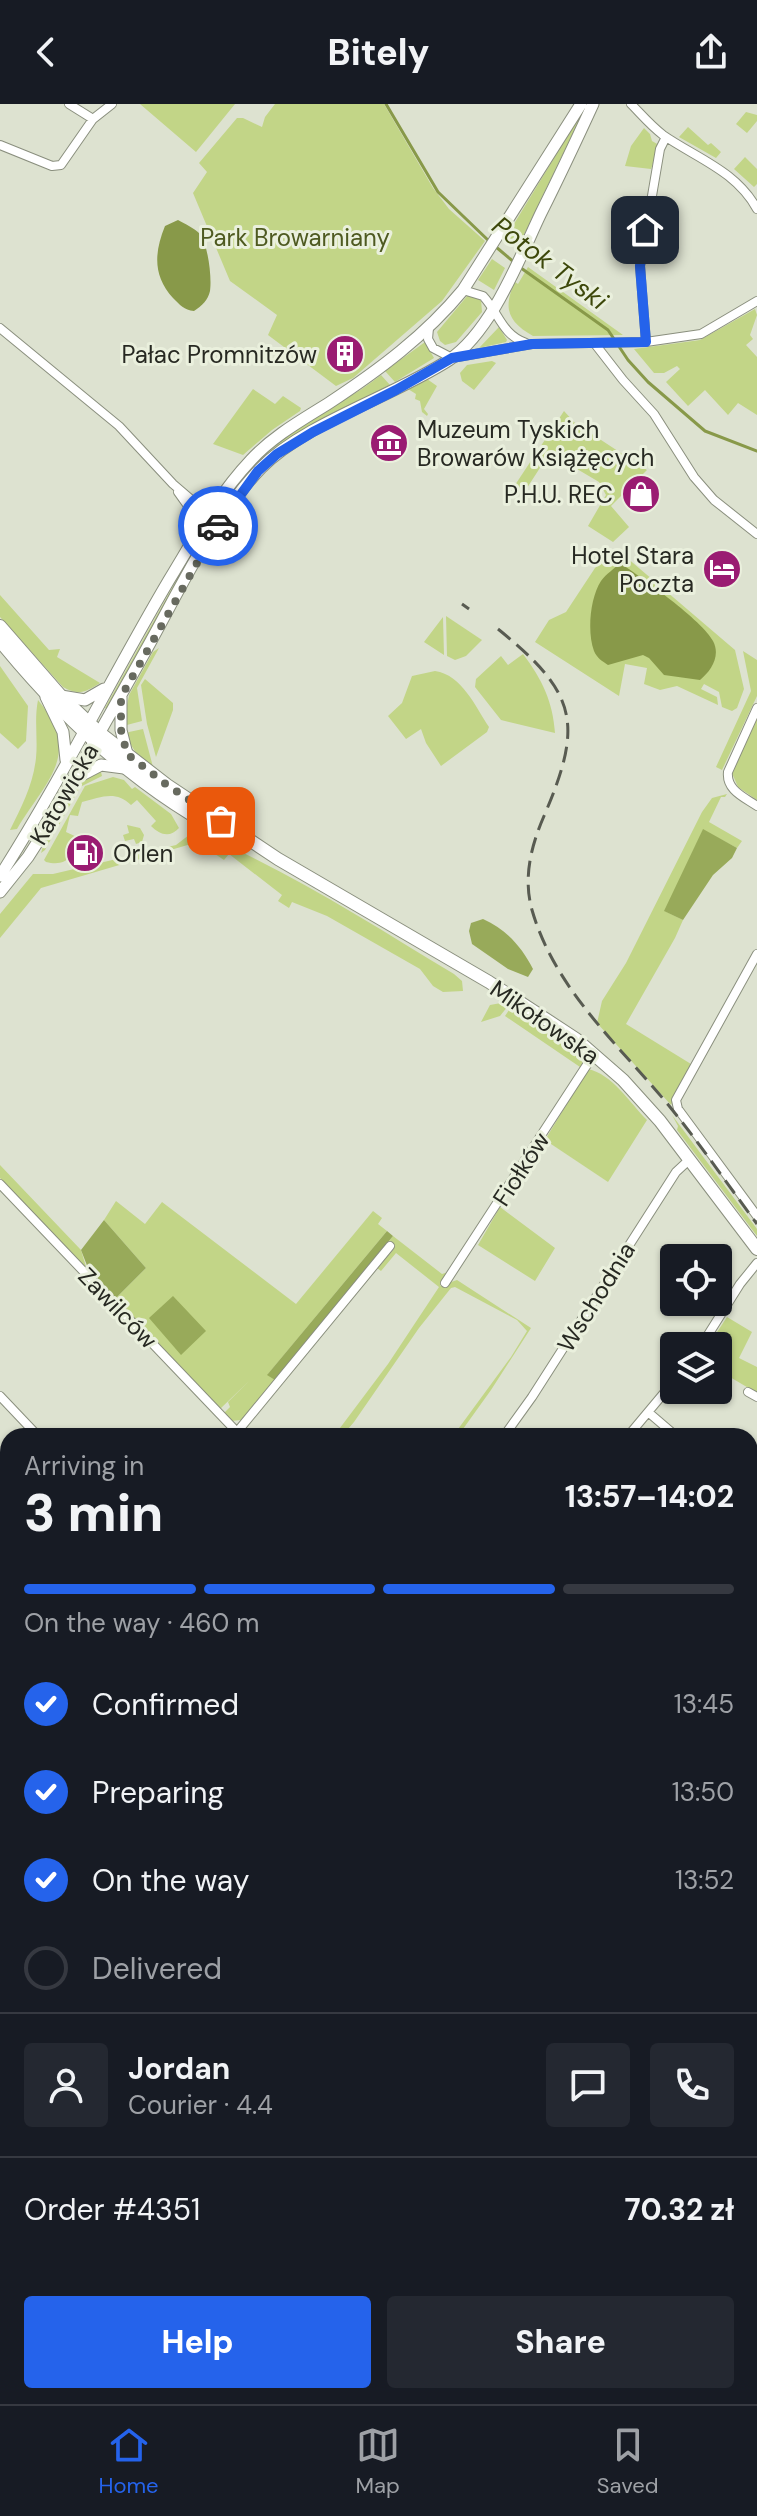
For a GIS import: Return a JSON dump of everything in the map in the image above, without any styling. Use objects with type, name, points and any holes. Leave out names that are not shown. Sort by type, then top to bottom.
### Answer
[{"type":"main road","name":"Katowicka","points":[[0,876],[218,501],[250,460],[272,441],[379,368],[429,328],[463,290],[581,104]]},
{"type":"main road","name":"Katowicka","points":[[0,892],[28,857],[196,560],[258,471],[277,454],[313,432],[452,358],[473,337],[493,309],[520,258],[593,104]]},
{"type":"main road","points":[[0,626],[85,727]]},
{"type":"main road","points":[[0,641],[44,693],[85,727]]},
{"type":"main road","points":[[61,696],[85,700],[108,687]]},
{"type":"main road","points":[[44,693],[63,732],[66,760]]},
{"type":"main road","points":[[72,781],[101,765],[126,761],[121,730],[121,697]]},
{"type":"main road","name":"Mikołowska","points":[[85,727],[126,761],[278,859],[526,1005],[594,1054],[623,1080],[669,1131],[757,1249]]},
{"type":"street","points":[[69,104],[93,119]]},
{"type":"street","points":[[0,145],[52,166],[61,165],[93,119],[112,104]]},
{"type":"street","points":[[631,104],[666,137],[728,174],[749,195],[757,209]]},
{"type":"street","points":[[646,342],[640,266],[660,149],[666,137]]},
{"type":"street","points":[[463,290],[483,296],[510,335],[532,344]]},
{"type":"street","points":[[429,328],[428,339],[433,348],[452,358],[532,344],[646,342],[701,334],[757,301]]},
{"type":"street","points":[[0,328],[119,426],[173,484],[193,513],[198,531]]},
{"type":"street","points":[[595,344],[654,414],[694,477],[714,500],[757,534]]},
{"type":"street","points":[[173,484],[199,504],[218,501]]},
{"type":"street","points":[[757,708],[727,780],[733,790],[757,806]]},
{"type":"street","points":[[757,954],[676,1100],[678,1109],[757,1216]]},
{"type":"street","name":"Fiołków","points":[[445,1283],[594,1054]]},
{"type":"street","name":"Wschodnia","points":[[510,1428],[676,1172],[690,1159]]},
{"type":"street","name":"Zawilców","points":[[0,1184],[233,1428]]},
{"type":"street","points":[[244,1428],[390,1246]]},
{"type":"street","points":[[710,1332],[757,1263]]},
{"type":"street","points":[[748,1392],[757,1397]]},
{"type":"street","points":[[0,1396],[30,1428]]},
{"type":"street","points":[[635,1428],[660,1398]]},
{"type":"street","points":[[648,1412],[667,1428]]},
{"type":"green space","points":[[140,104],[235,104],[196,152]]},
{"type":"green space","name":"Park Browarniany","points":[[275,104],[384,104],[433,188],[449,209],[485,241],[442,301],[353,378],[336,386],[268,335],[277,315],[230,281],[193,193],[207,172],[199,163],[237,118],[262,127]]},
{"type":"green space","points":[[587,104],[518,247],[506,237]]},
{"type":"green space","points":[[746,112],[757,115],[757,121],[747,133],[736,124]]},
{"type":"green space","points":[[688,127],[721,152],[716,158],[679,137]]},
{"type":"green space","points":[[644,128],[652,141],[659,145],[651,169],[625,166],[631,146]]},
{"type":"green space","points":[[745,157],[757,169],[757,184],[754,187],[734,169]]},
{"type":"green space","points":[[492,259],[505,268],[494,290],[478,280]]},
{"type":"green space","points":[[528,267],[623,335],[533,336],[525,331],[513,320],[509,300],[515,282],[518,284]]},
{"type":"green space","points":[[468,295],[481,299],[482,312],[456,342],[445,345],[437,332]]},
{"type":"green space","points":[[755,309],[757,315],[750,335],[753,339],[746,345],[757,357],[757,415],[738,403],[728,415],[705,390],[688,406],[666,382],[680,369],[677,366],[664,373],[654,373],[634,349],[700,340]]},
{"type":"green space","points":[[499,327],[506,342],[479,348]]},
{"type":"green space","points":[[425,342],[434,358],[395,382],[385,371]]},
{"type":"green space","points":[[496,363],[474,390],[462,381],[460,373],[467,365]]},
{"type":"green space","points":[[381,375],[390,385],[309,427],[265,457],[239,487],[201,542],[198,540],[229,494],[267,452],[296,429]]},
{"type":"green space","points":[[427,379],[437,386],[424,409],[427,416],[422,412],[420,401],[415,399],[416,394],[408,389]]},
{"type":"green space","points":[[253,389],[275,404],[283,396],[301,408],[300,411],[243,455],[213,444]]},
{"type":"green space","points":[[564,411],[575,423],[647,470],[611,506],[629,527],[613,542],[588,526],[606,495],[599,482],[555,456],[547,457],[525,491],[515,485]]},
{"type":"green space","points":[[196,545],[198,547],[108,709],[105,708]]},
{"type":"green space","points":[[617,555],[626,557],[735,650],[744,689],[737,708],[732,711],[722,707],[719,692],[704,684],[701,689],[717,697],[718,705],[677,686],[660,690],[644,684],[647,668],[625,664],[619,696],[535,642],[549,620],[566,612],[595,568],[605,559]]},
{"type":"green space","points":[[0,595],[49,650],[60,649],[57,657],[100,683],[82,692],[63,687],[0,617]]},
{"type":"green space","points":[[446,616],[482,640],[466,656],[455,660],[447,656]]},
{"type":"green space","points":[[443,617],[444,655],[424,642]]},
{"type":"green space","points":[[159,648],[137,688],[142,721],[123,726],[129,695],[153,652]]},
{"type":"green space","points":[[743,651],[757,660],[757,696],[722,770],[716,767],[751,691]]},
{"type":"green space","points":[[523,654],[545,691],[555,733],[501,720],[475,687],[476,679],[501,656],[508,665]]},
{"type":"green space","points":[[0,666],[28,706],[26,741],[18,749],[0,733]]},
{"type":"green space","points":[[435,671],[453,678],[460,685],[489,727],[487,732],[441,766],[421,729],[406,739],[388,716],[402,703],[412,676]]},
{"type":"green space","points":[[145,679],[173,703],[156,757],[141,685]]},
{"type":"green space","points":[[38,700],[58,736],[59,752],[48,781],[17,829],[10,830],[35,768]]},
{"type":"green space","points":[[757,717],[757,800],[738,787],[732,773]]},
{"type":"green space","points":[[143,729],[153,767],[136,753],[125,735]]},
{"type":"green space","points":[[100,768],[102,776],[80,787],[41,853],[78,785]]},
{"type":"green space","points":[[113,777],[124,780],[132,789],[135,787],[171,814],[179,828],[169,834],[158,832],[151,826],[156,821],[137,800],[131,805],[114,796],[96,798],[82,802],[78,816],[70,815],[66,832],[79,838],[68,859],[59,863],[46,862],[44,860],[85,786]]},
{"type":"green space","points":[[727,794],[721,797],[709,822],[742,841],[737,848],[703,830],[665,911],[683,920],[626,1024],[691,1064],[671,1105],[597,1023],[602,1001],[626,963],[702,812],[712,798]]},
{"type":"green space","points":[[127,825],[140,828],[144,835],[142,842],[136,844],[134,839],[125,841],[123,835],[129,833]]},
{"type":"green space","points":[[189,835],[191,844],[41,888],[0,938],[0,914],[33,874],[53,874],[176,845]]},
{"type":"green space","points":[[195,835],[204,835],[268,865],[331,900],[454,974],[462,981],[463,991],[443,992],[433,986],[420,969],[327,916],[292,902],[289,908],[278,901],[282,895],[229,854],[224,860],[197,842]]},
{"type":"green space","points":[[501,1003],[508,1006],[500,1016],[481,1022],[490,1005]]},
{"type":"green space","points":[[511,1007],[585,1060],[580,1067],[505,1016]]},
{"type":"green space","points":[[588,1069],[613,1083],[647,1120],[608,1182],[545,1140]]},
{"type":"green space","points":[[672,1115],[757,1229],[757,1236],[677,1130]]},
{"type":"green space","points":[[0,1165],[81,1250],[87,1270],[0,1178]]},
{"type":"green space","points":[[116,1201],[145,1224],[162,1202],[296,1304],[373,1211],[382,1218],[378,1224],[387,1231],[268,1374],[275,1380],[246,1416],[231,1421],[224,1413],[230,1407],[228,1402],[249,1381],[220,1409],[116,1298],[146,1268],[104,1220]]},
{"type":"green space","points":[[500,1207],[555,1248],[535,1281],[478,1245]]},
{"type":"green space","points":[[393,1236],[442,1274],[448,1272],[440,1286],[457,1280],[531,1328],[464,1428],[459,1428],[527,1331],[517,1320],[455,1287],[419,1328],[354,1422],[349,1428],[340,1428],[388,1364],[439,1287],[396,1253],[381,1271],[377,1268],[394,1249],[389,1241]]},
{"type":"green space","points":[[727,1317],[752,1332],[739,1358],[757,1367],[757,1393],[732,1378],[732,1332],[717,1332]]},
{"type":"shaded area","points":[[178,220],[200,234],[209,261],[210,291],[194,311],[185,308],[166,290],[157,264],[165,226]]},
{"type":"shaded area","points":[[620,563],[685,611],[707,632],[716,652],[714,663],[700,680],[664,675],[643,655],[608,665],[597,656],[591,634],[594,596],[601,581]]},
{"type":"shaded area","points":[[703,829],[737,848],[732,858],[713,875],[683,920],[664,911]]},
{"type":"shaded area","points":[[483,919],[506,933],[524,953],[533,969],[528,977],[508,969],[472,944],[471,923]]},
{"type":"shaded area","points":[[104,1220],[146,1268],[116,1298],[88,1268],[81,1250]]},
{"type":"shaded area","points":[[387,1231],[393,1236],[275,1380],[267,1375]]},
{"type":"shaded area","points":[[173,1296],[206,1331],[181,1355],[149,1318]]},
{"type":"waterway","name":"Potok Tyski","points":[[386,104],[438,192],[490,242]]},
{"type":"waterway","name":"Potok Tyski","points":[[496,247],[515,263]]},
{"type":"waterway","name":"Potok Tyski","points":[[521,268],[608,330],[628,360],[648,382],[705,431],[757,451]]},
{"type":"railway","points":[[462,604],[469,609]]},
{"type":"railway","points":[[498,629],[544,672],[558,692],[566,712],[568,733],[565,757],[535,839],[528,874],[529,898],[542,939],[556,966],[591,1016],[681,1121],[757,1224]]},
{"type":"way so far","points":[[218,526],[121,697],[120,717],[127,754],[221,821]]},
{"type":"place","name":"Pałac Promnitzów","points":[[345,354]]},
{"type":"place","name":"Muzeum Tyskich Browarów Książęcych","points":[[389,443]]},
{"type":"place","name":"P.H.U. REC","points":[[641,494]]},
{"type":"place","name":"Hotel Stara Poczta","points":[[722,569]]},
{"type":"place","name":"Orlen","points":[[85,853]]},
{"type":"route","points":[[218,526],[258,471],[277,454],[452,358],[532,344],[646,342],[640,266],[645,230]]}]
